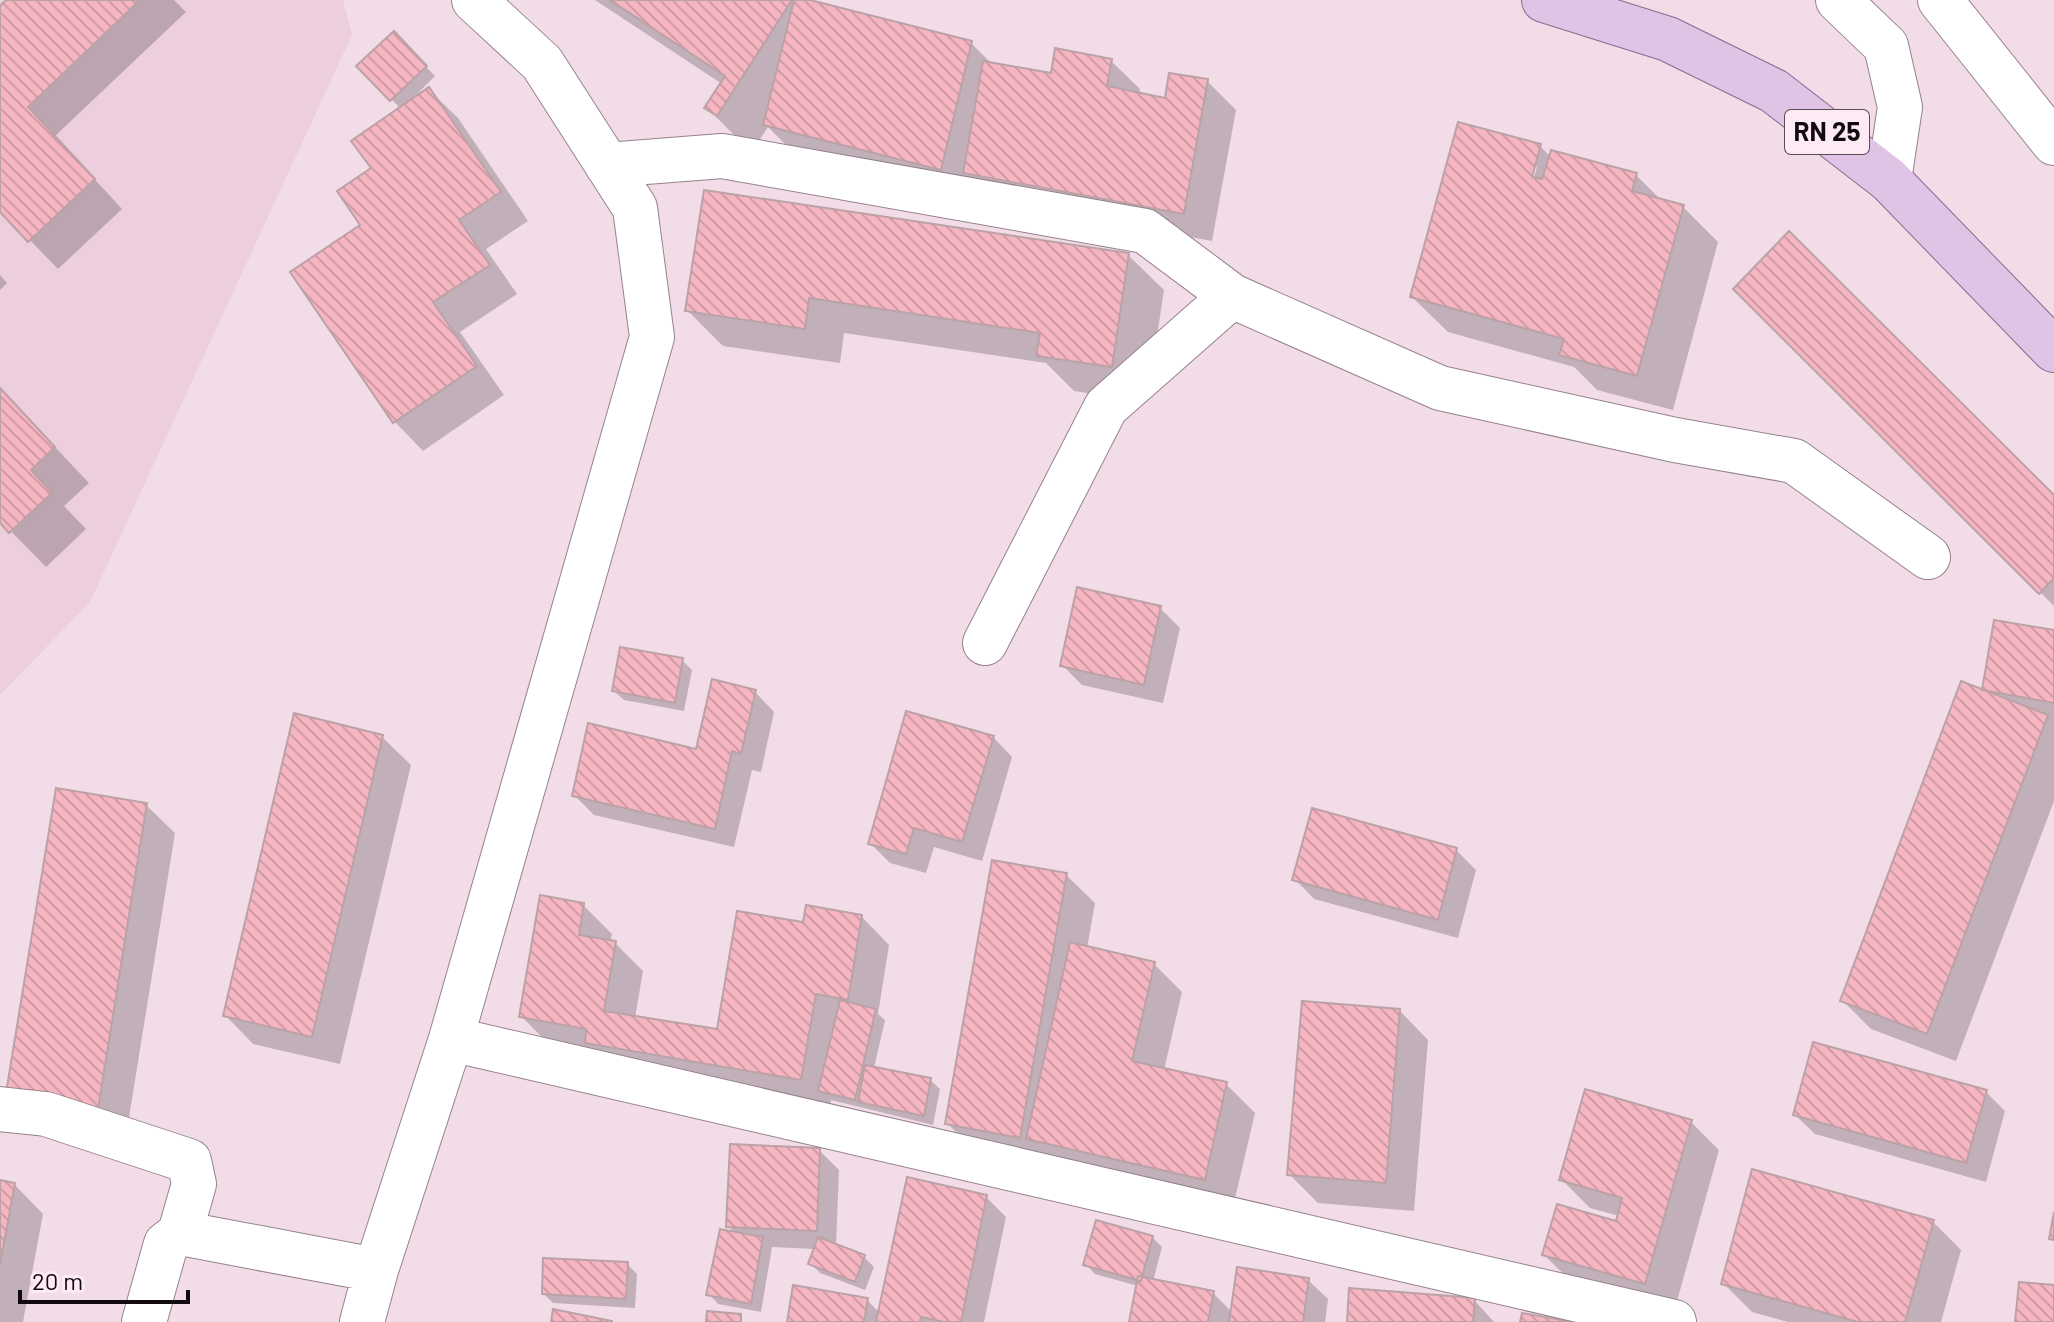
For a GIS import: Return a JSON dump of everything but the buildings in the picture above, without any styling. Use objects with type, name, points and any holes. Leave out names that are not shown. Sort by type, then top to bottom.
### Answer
[{"type":"main road","name":"RN 25","points":[[1544,0],[1668,39],[1774,91],[1889,180],[2054,350]]},
{"type":"street","points":[[362,1322],[451,1039],[652,337],[635,208],[542,63],[474,0]]},
{"type":"street","points":[[1838,0],[1886,46],[1900,107],[1889,180]]},
{"type":"street","points":[[1940,0],[2054,143]]},
{"type":"street","points":[[607,165],[722,156],[1145,231],[1232,296],[1440,388],[1675,440],[1794,461],[1928,557]]},
{"type":"street","points":[[985,643],[1106,407],[1232,296]]},
{"type":"street","points":[[451,1039],[1513,1305],[1674,1322]]},
{"type":"street","points":[[0,1109],[46,1114],[189,1161],[194,1184],[180,1233],[166,1244],[144,1322]]},
{"type":"street","points":[[180,1233],[376,1270]]},
{"type":"shaded area","points":[[0,0],[343,0],[352,35],[90,602],[0,695]]}]
